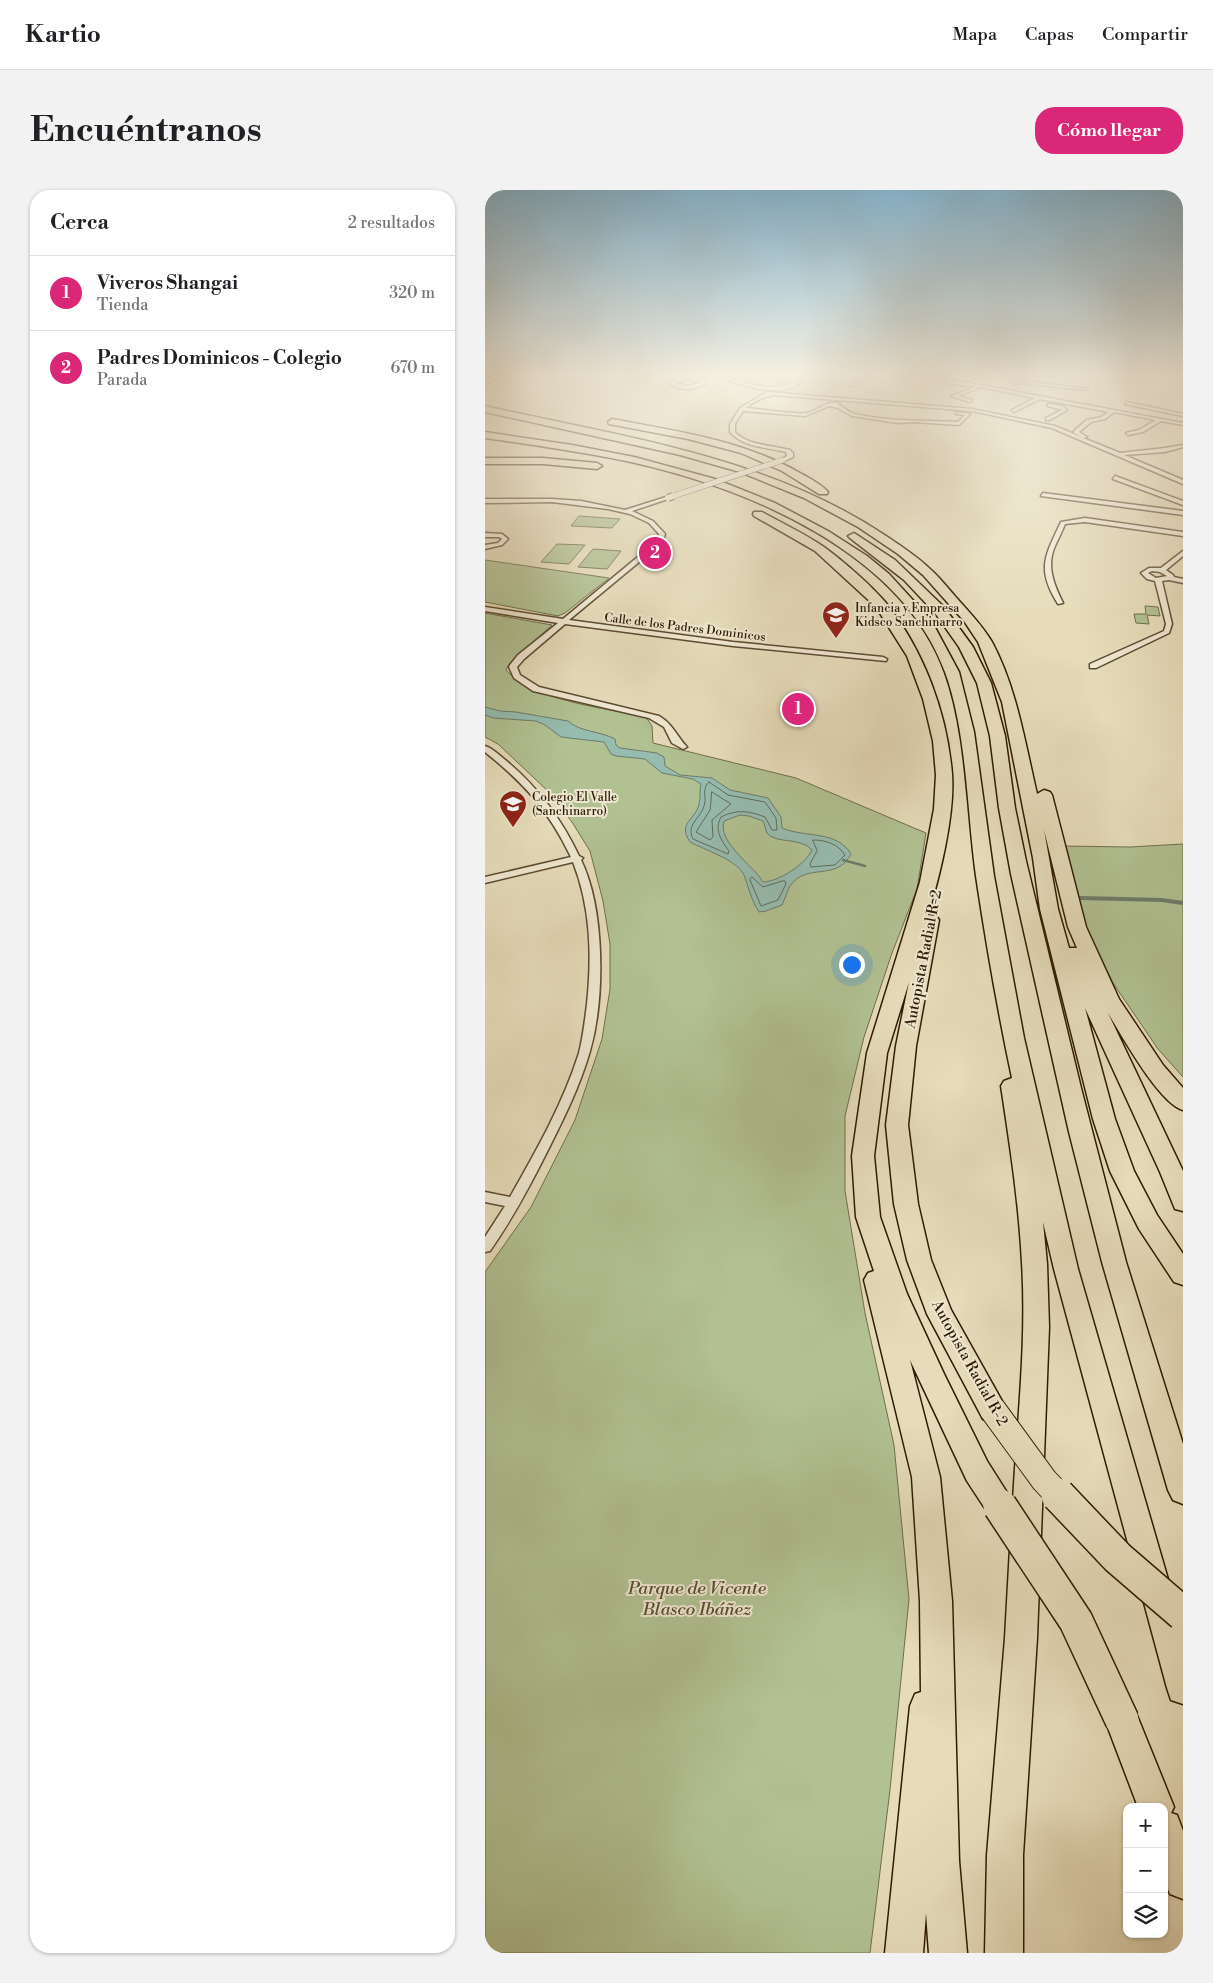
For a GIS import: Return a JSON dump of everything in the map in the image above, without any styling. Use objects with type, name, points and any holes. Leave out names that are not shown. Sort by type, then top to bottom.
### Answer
[{"type":"highway","points":[[540,454],[580,460],[637,472]]},
{"type":"highway","points":[[597,454],[655,469],[713,488],[765,511],[790,526],[843,569],[881,605],[914,656],[930,698],[940,741],[944,775],[942,809],[929,882],[877,1053],[863,1156],[868,1217],[877,1278],[926,1477],[936,1601],[941,1861],[948,1953]]},
{"type":"highway","points":[[602,454],[667,468],[711,481],[771,504],[825,533],[863,558],[885,577],[925,620],[952,672],[964,717],[985,876],[1014,1038],[1066,1269],[1183,1688]]},
{"type":"highway","points":[[640,454],[680,464],[757,488]]},
{"type":"highway","points":[[664,454],[729,474],[767,489],[769,492],[800,507]]},
{"type":"highway","points":[[685,454],[743,470],[834,509],[902,552],[927,572],[968,618],[985,642],[1009,702],[1042,858],[1049,909],[1104,1119],[1122,1171],[1177,1275]]},
{"type":"highway","points":[[752,454],[796,474],[914,552],[938,572],[981,617],[997,643],[1024,705],[1049,820],[1077,927],[1109,1000],[1155,1070],[1183,1102]]},
{"type":"highway","points":[[485,461],[543,461],[611,468]]},
{"type":"highway","points":[[663,479],[713,496]]},
{"type":"highway","points":[[746,509],[810,543]]},
{"type":"highway","points":[[816,514],[843,528],[881,554],[907,575],[946,617],[965,644],[978,669],[989,698],[997,733],[1008,810],[1025,896],[1061,1052],[1114,1262],[1183,1490]]},
{"type":"highway","name":"Autopista Radial R-2","points":[[942,809],[946,840],[906,1046],[897,1124],[907,1204],[919,1260],[940,1314],[993,1410],[1044,1480],[1118,1558],[1183,1614]]},
{"type":"highway","points":[[1042,858],[1087,991],[1168,1162],[1183,1202]]},
{"type":"highway","points":[[1004,1953],[1005,1856],[1022,1628],[1037,1327],[1035,1264],[1030,1206],[1019,1125],[1007,1058],[1014,1038]]},
{"type":"highway","points":[[1061,1052],[1097,1143],[1119,1191],[1151,1246],[1177,1275]]},
{"type":"highway","points":[[868,1217],[894,1294],[933,1383],[977,1471],[1076,1621],[1122,1720],[1154,1803]]},
{"type":"highway","points":[[904,1953],[936,1601]]},
{"type":"highway","points":[[1168,1839],[1183,1881]]},
{"type":"street","points":[[624,512],[783,460],[790,457],[790,454]]},
{"type":"street","points":[[1117,454],[1183,482]]},
{"type":"street","points":[[1115,478],[1183,503]]},
{"type":"street","points":[[1043,495],[1183,514]]},
{"type":"street","points":[[485,501],[555,500],[592,504],[649,521],[660,529],[662,534],[660,542],[521,657],[513,667],[517,676],[536,688],[653,716],[663,721],[674,733],[675,742],[683,747]]},
{"type":"street","points":[[1060,603],[1048,581],[1051,548],[1063,523],[1085,520],[1183,534]]},
{"type":"street","points":[[485,535],[500,535],[505,539],[500,544],[486,547]]},
{"type":"street","points":[[1162,570],[1183,553]]},
{"type":"street","points":[[1170,578],[1170,574],[1162,570],[1144,572],[1147,577],[1158,580],[1170,578],[1183,581]]},
{"type":"street","points":[[1093,666],[1167,632],[1169,624],[1158,580]]},
{"type":"street","name":"Calle de los Padres Dominicos","points":[[485,609],[563,622],[737,645],[883,659]]},
{"type":"street","points":[[485,1247],[515,1203],[561,1113],[584,1052],[593,998],[597,950],[591,902],[584,872],[556,818],[521,777],[487,753]]},
{"type":"street","points":[[485,880],[578,858]]},
{"type":"street","points":[[485,1197],[515,1203]]},
{"type":"green space","points":[[579,516],[620,519],[612,528],[571,526]]},
{"type":"green space","points":[[557,544],[585,545],[569,564],[541,562]]},
{"type":"green space","points":[[593,549],[621,551],[607,569],[578,567]]},
{"type":"green space","points":[[485,560],[609,578],[565,613],[558,616],[485,602]]},
{"type":"green space","points":[[1145,606],[1158,607],[1160,616],[1147,615],[1149,624],[1136,623],[1134,614],[1146,614]]},
{"type":"green space","name":"Parque de Vicente Blasco Ibáñez","points":[[485,613],[552,625],[510,663],[506,670],[518,681],[534,689],[571,702],[646,717],[652,726],[653,743],[796,778],[926,833],[917,889],[892,953],[864,1037],[845,1116],[845,1191],[865,1313],[894,1445],[909,1599],[890,1790],[870,1953],[485,1953],[485,1272],[531,1207],[575,1120],[602,1039],[610,989],[610,944],[603,901],[590,851],[552,795],[498,744],[485,737]]},
{"type":"green space","points":[[1183,844],[1183,1077],[1158,1049],[1113,983],[1078,913],[1061,846],[1130,847]]},
{"type":"water","points":[[485,707],[568,721],[578,727],[615,739],[616,745],[620,748],[657,753],[664,757],[665,766],[680,775],[712,778],[730,790],[768,798],[781,817],[782,828],[838,841],[851,854],[838,867],[804,875],[797,879],[790,886],[782,905],[759,912],[744,875],[740,870],[728,860],[690,842],[686,825],[695,814],[699,804],[701,784],[693,779],[662,773],[645,759],[611,754],[604,742],[561,737],[536,721],[493,718],[485,715]],"holes":[[[740,815],[763,821],[766,832],[771,836],[801,843],[812,850],[804,861],[784,876],[763,882],[737,853],[723,829],[724,821]]]},
{"type":"waterway","points":[[843,860],[865,866]]},
{"type":"waterway","points":[[1080,898],[1162,900],[1183,903]]},
{"type":"place","name":"Padres Dominicos - Colegio","points":[[655,553]]},
{"type":"place","name":"Infancia y Empresa Kidsco Sanchinarro","points":[[836,639]]},
{"type":"place","name":"Viveros Shangai","points":[[798,709]]},
{"type":"place","name":"Colegio El Valle (Sanchinarro)","points":[[513,828]]}]
